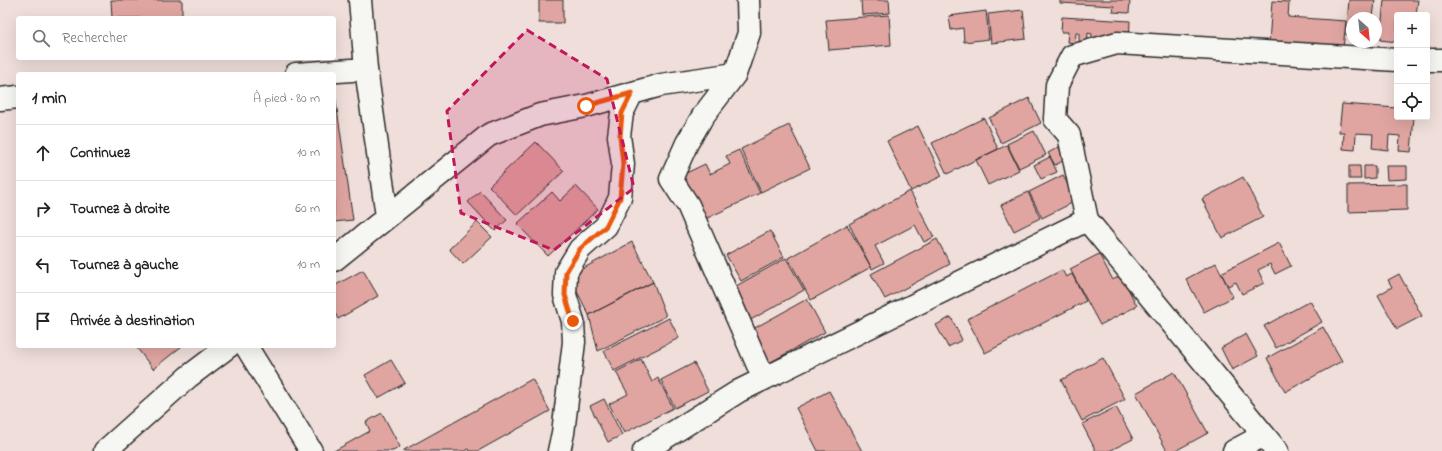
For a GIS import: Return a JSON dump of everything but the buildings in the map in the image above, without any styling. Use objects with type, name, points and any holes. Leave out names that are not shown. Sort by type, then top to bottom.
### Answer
[{"type":"street","points":[[360,0],[366,69],[388,216]]},
{"type":"street","points":[[748,0],[749,33],[735,74],[703,116],[687,142],[671,179],[688,205],[764,379]]},
{"type":"street","points":[[1234,451],[1271,443],[1087,220],[1069,135],[1055,118],[1057,85],[1072,56],[1117,43],[1394,60]]},
{"type":"street","points":[[1430,60],[1442,60]]},
{"type":"street","points":[[324,72],[366,69]]},
{"type":"street","points":[[336,258],[489,134],[540,115],[586,106],[661,85],[735,74]]},
{"type":"street","points":[[559,451],[563,434],[574,342],[573,321],[565,295],[566,272],[580,249],[606,226],[620,198],[623,164],[620,136],[622,113],[632,93]]},
{"type":"street","points":[[0,99],[16,97]]},
{"type":"street","points":[[644,451],[739,391],[1087,220]]},
{"type":"street","points":[[105,451],[188,377],[226,348]]},
{"type":"street","points":[[247,348],[311,451]]},
{"type":"highlighted area","points":[[527,30],[607,79],[634,188],[554,250],[461,213],[447,111]]},
{"type":"route","points":[[573,321],[565,295],[566,272],[580,249],[606,226],[620,198],[623,164],[620,136],[622,113],[632,93],[586,106]]}]
